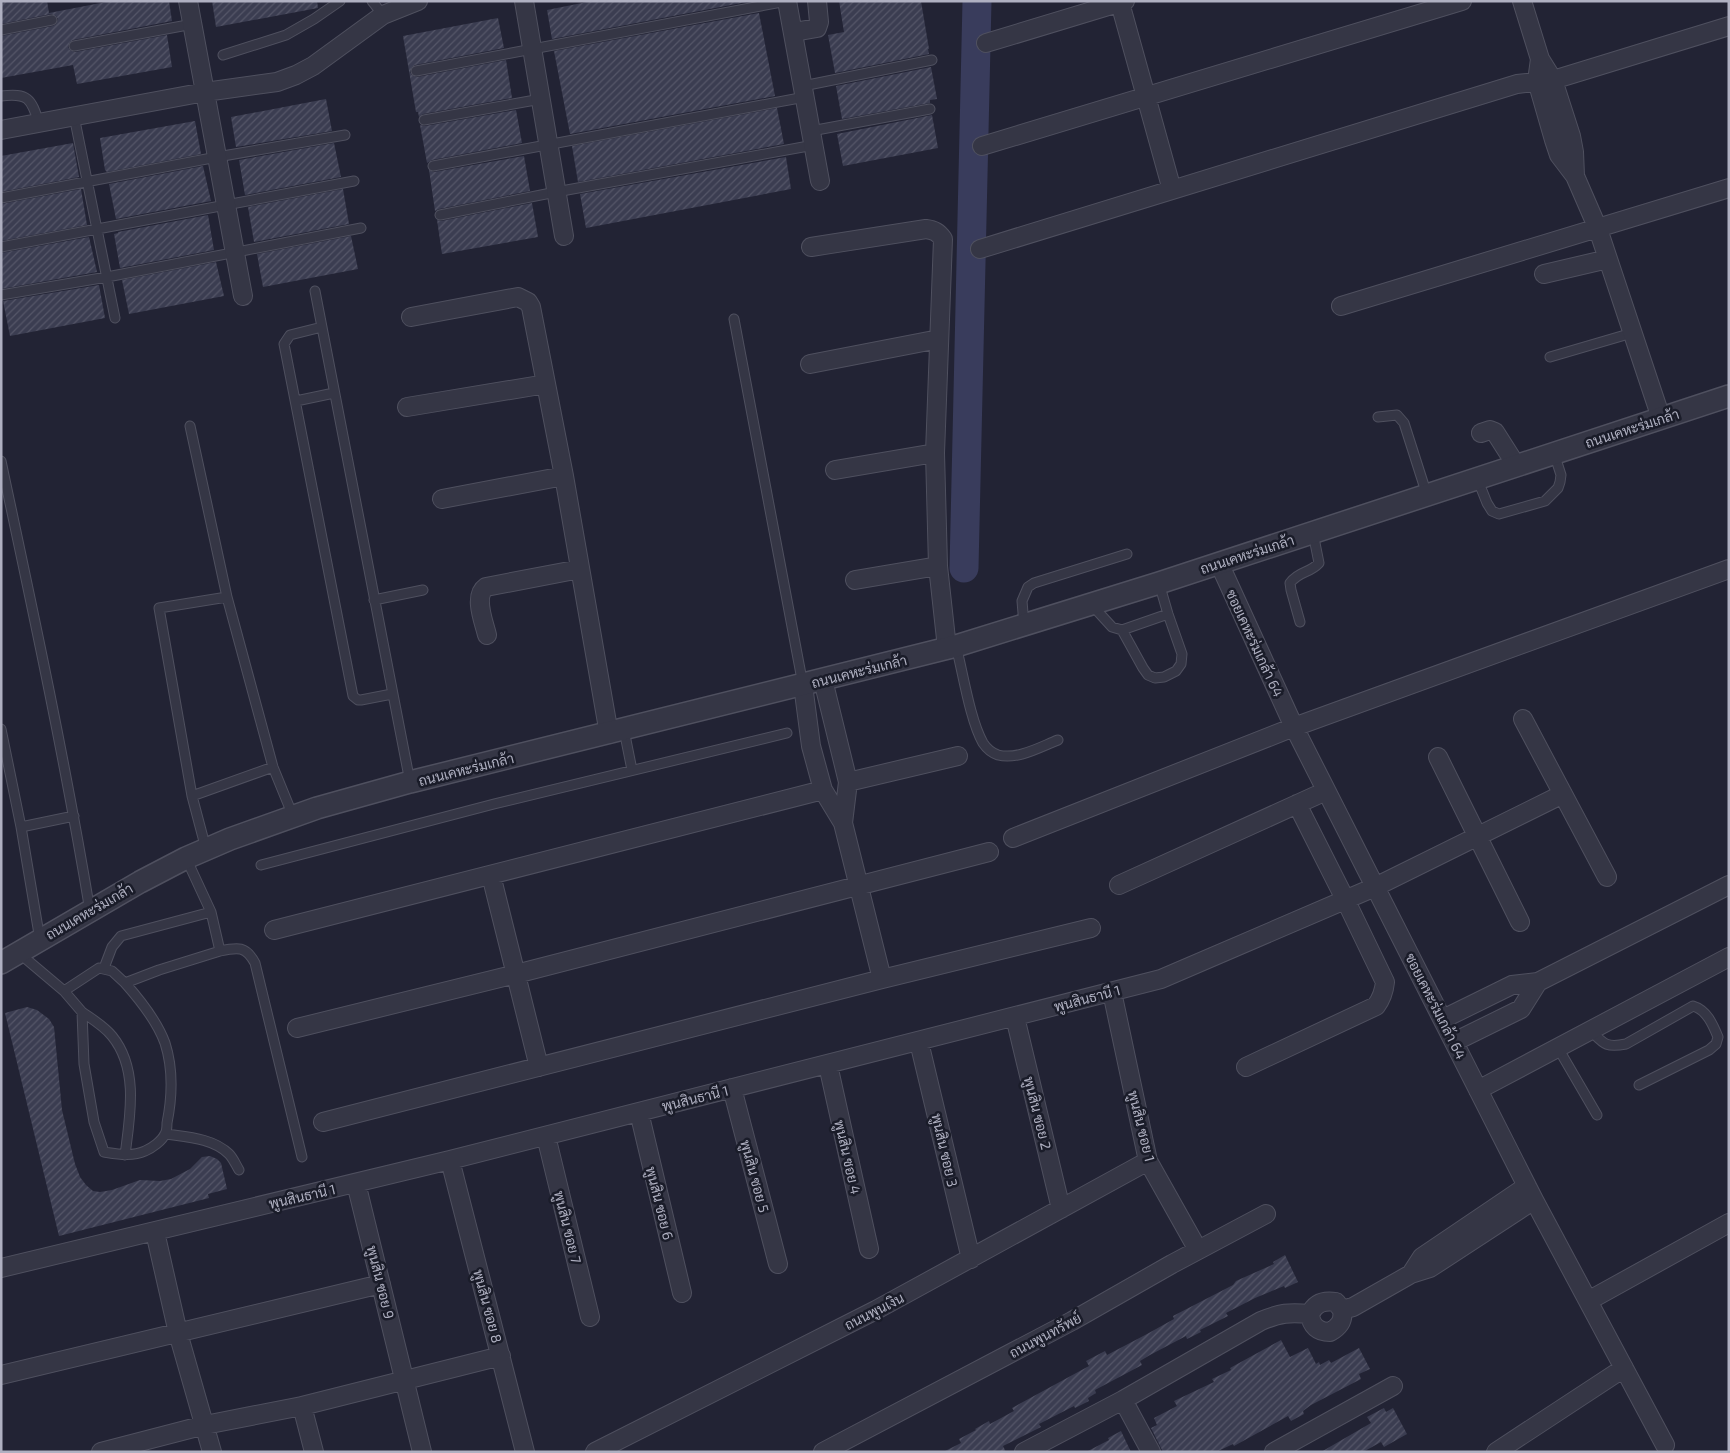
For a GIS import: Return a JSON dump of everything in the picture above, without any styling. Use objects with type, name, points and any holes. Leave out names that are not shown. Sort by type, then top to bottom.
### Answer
[{"type":"street","points":[[188,1],[243,296]]},
{"type":"street","points":[[1,130],[205,92],[277,82],[313,66],[383,15],[418,1]]},
{"type":"street","points":[[524,1],[564,236]]},
{"type":"street","points":[[787,1],[820,181]]},
{"type":"street","points":[[794,32],[816,28],[819,22],[817,1]]},
{"type":"street","points":[[982,146],[1462,1]]},
{"type":"street","points":[[1522,1],[1545,80],[1544,109],[1560,155],[1575,176],[1598,229],[1661,418]]},
{"type":"street","points":[[986,43],[1122,2],[1172,190]]},
{"type":"street","points":[[980,249],[1517,84],[1545,80],[1729,26]]},
{"type":"street","points":[[1341,306],[1729,188]]},
{"type":"street","points":[[811,247],[926,229],[939,233],[943,244],[935,453],[938,566],[952,647]]},
{"type":"street","points":[[1544,274],[1608,259]]},
{"type":"street","points":[[411,316],[518,297],[531,307],[580,569],[616,732]]},
{"type":"street","points":[[810,364],[939,339]]},
{"type":"street","points":[[407,407],[546,384]]},
{"type":"street","name":"ถนนเคหะร่มเกล้า","points":[[10,958],[186,858],[293,816],[410,782],[952,647],[1158,583],[1729,396]]},
{"type":"street","points":[[1481,433],[1490,430],[1495,432],[1516,465]]},
{"type":"street","points":[[835,470],[935,453]]},
{"type":"street","points":[[442,498],[564,476]]},
{"type":"street","name":"ซอยเคหะร่มเกล้า 64","points":[[1219,563],[1294,727],[1326,791],[1530,1193],[1665,1445]]},
{"type":"street","points":[[855,580],[938,566]]},
{"type":"street","points":[[487,635],[480,603],[480,595],[486,587],[580,569]]},
{"type":"street","points":[[1013,838],[1294,727],[1729,569]]},
{"type":"street","points":[[813,682],[843,763],[848,782],[843,823]]},
{"type":"street","points":[[813,682],[811,746],[823,790],[843,823],[882,980]]},
{"type":"street","points":[[1523,719],[1607,877]]},
{"type":"street","points":[[848,782],[958,756]]},
{"type":"street","points":[[1438,757],[1520,922]]},
{"type":"street","points":[[818,770],[843,763]]},
{"type":"street","points":[[274,930],[823,790]]},
{"type":"street","points":[[1119,885],[1326,791]]},
{"type":"street","name":"พูนสินธานี 1","points":[[1,1268],[356,1184],[1161,979],[1375,887],[1563,794]]},
{"type":"street","points":[[1246,1067],[1376,1006],[1384,990],[1384,982],[1297,804]]},
{"type":"street","points":[[297,1028],[516,974],[989,852]]},
{"type":"street","points":[[491,876],[539,1067]]},
{"type":"street","points":[[1443,1019],[1512,985],[1538,982],[1729,885]]},
{"type":"street","points":[[323,1122],[1091,928]]},
{"type":"street","points":[[1478,1090],[1729,957]]},
{"type":"street","points":[[1454,1042],[1521,1009],[1538,982]]},
{"type":"street","name":"พูนสิน ซอย 1","points":[[1112,992],[1148,1161],[1198,1250]]},
{"type":"street","name":"พูนสิน ซอย 2","points":[[1015,1017],[1061,1209]]},
{"type":"street","name":"พูนสิน ซอย 3","points":[[919,1042],[971,1259]]},
{"type":"street","name":"พูนสิน ซอย 4","points":[[828,1065],[869,1250]]},
{"type":"street","name":"พูนสิน ซอย 5","points":[[732,1088],[778,1264]]},
{"type":"street","name":"พูนสิน ซอย 6","points":[[638,1112],[682,1293]]},
{"type":"street","name":"พูนสิน ซอย 7","points":[[546,1136],[590,1317]]},
{"type":"street","name":"พูนสิน ซอย 8","points":[[450,1160],[525,1452]]},
{"type":"street","name":"ถนนพูนเงิน","points":[[595,1452],[622,1446],[971,1259],[1148,1161]]},
{"type":"street","name":"พูนสิน ซอย 9","points":[[356,1184],[422,1452]]},
{"type":"street","points":[[1342,1310],[1411,1274],[1430,1268],[1530,1193]]},
{"type":"street","name":"ถนนพูนทรัพย์","points":[[823,1452],[1072,1321],[1266,1214]]},
{"type":"street","points":[[1588,1301],[1729,1223]]},
{"type":"street","points":[[155,1232],[178,1333],[212,1452]]},
{"type":"street","points":[[1,1376],[381,1284]]},
{"type":"street","points":[[1323,1302],[1336,1302],[1341,1306],[1342,1310],[1343,1317],[1340,1324],[1330,1332],[1317,1330],[1310,1321],[1310,1314],[1316,1305],[1323,1302]]},
{"type":"street","points":[[1024,1452],[1123,1400],[1261,1321],[1288,1312],[1310,1314]]},
{"type":"street","points":[[101,1452],[205,1425],[302,1406],[501,1356]]},
{"type":"street","points":[[1496,1452],[1624,1368]]},
{"type":"street","points":[[1274,1452],[1393,1386]]},
{"type":"street","points":[[1123,1400],[1151,1452]]},
{"type":"street","points":[[302,1406],[314,1452]]},
{"type":"lane","points":[[223,55],[286,35],[340,1]]},
{"type":"lane","points":[[372,1],[383,15]]},
{"type":"lane","points":[[416,71],[787,1]]},
{"type":"lane","points":[[1,30],[52,20]]},
{"type":"lane","points":[[74,46],[193,24]]},
{"type":"lane","points":[[433,166],[548,145],[804,91],[932,60]]},
{"type":"lane","points":[[1,96],[21,95],[27,98],[33,104],[39,123]]},
{"type":"lane","points":[[424,120],[541,100]]},
{"type":"lane","points":[[440,215],[813,138],[930,109]]},
{"type":"lane","points":[[74,116],[115,318]]},
{"type":"lane","points":[[1,198],[217,157],[345,136]]},
{"type":"lane","points":[[1,247],[354,181]]},
{"type":"lane","points":[[1,296],[361,228]]},
{"type":"lane","points":[[315,291],[410,782]]},
{"type":"lane","points":[[734,319],[813,682]]},
{"type":"lane","points":[[322,327],[290,335],[284,344],[353,696],[361,700],[392,694]]},
{"type":"lane","points":[[1550,357],[1632,333]]},
{"type":"lane","points":[[296,401],[334,393]]},
{"type":"lane","points":[[1378,417],[1397,415],[1404,423],[1427,495]]},
{"type":"lane","points":[[190,426],[227,596],[273,767],[293,816]]},
{"type":"lane","points":[[1477,478],[1487,503],[1492,511],[1499,514],[1544,501],[1553,494],[1560,482],[1561,475],[1554,453]]},
{"type":"lane","points":[[1,461],[52,699],[90,911]]},
{"type":"lane","points":[[1300,622],[1290,583],[1296,576],[1314,568],[1319,563],[1312,532]]},
{"type":"lane","points":[[1024,625],[1022,601],[1028,587],[1034,583],[1126,554]]},
{"type":"lane","points":[[1122,630],[1142,668],[1148,675],[1154,678],[1164,676],[1176,670],[1181,664],[1182,654],[1158,583]]},
{"type":"lane","points":[[374,600],[423,590]]},
{"type":"lane","points":[[206,849],[192,796],[159,608],[227,596]]},
{"type":"lane","points":[[1092,604],[1112,627],[1122,630],[1168,614]]},
{"type":"lane","points":[[952,647],[976,727],[990,752],[1000,756],[1010,756],[1027,753],[1058,740]]},
{"type":"lane","points":[[1,728],[21,827],[40,940]]},
{"type":"lane","points":[[616,732],[632,770]]},
{"type":"lane","points":[[261,865],[632,770],[788,733]]},
{"type":"lane","points":[[192,796],[273,767]]},
{"type":"lane","points":[[21,827],[74,816]]},
{"type":"lane","points":[[186,858],[211,912],[220,951]]},
{"type":"lane","points":[[104,968],[112,947],[121,936],[211,912]]},
{"type":"lane","points":[[125,983],[220,951],[236,948],[250,955],[255,963],[302,1157]]},
{"type":"lane","points":[[10,958],[64,991],[82,1012],[102,1026],[112,1036],[124,1054],[131,1092],[125,1155]]},
{"type":"lane","points":[[64,991],[94,970],[104,968],[112,970],[140,1000],[152,1018],[165,1044],[171,1079],[171,1102],[166,1134],[154,1146],[144,1152],[125,1155],[104,1152],[97,1130],[84,1064],[82,1012]]},
{"type":"lane","points":[[1591,1030],[1610,1047],[1617,1046],[1626,1044],[1693,1006],[1705,1012],[1718,1037],[1716,1044],[1709,1050],[1640,1085]]},
{"type":"lane","points":[[1558,1048],[1597,1115]]},
{"type":"lane","points":[[166,1134],[195,1138],[220,1147],[230,1155],[239,1170]]},
{"type":"building","points":[[1,1],[47,1],[49,13],[111,1],[169,1],[172,21],[73,40],[68,47],[75,52],[167,35],[172,67],[77,84],[73,65],[1,78],[1,36],[53,26],[58,19],[51,14],[1,24]]},
{"type":"building","points":[[212,1],[317,1],[318,8],[216,27]]},
{"type":"building","points":[[592,1],[752,1],[552,39],[547,10]]},
{"type":"building","points":[[839,1],[921,1],[929,54],[835,73],[828,35],[844,32]]},
{"type":"building","points":[[759,13],[775,96],[570,134],[554,51]]},
{"type":"building","points":[[498,18],[504,48],[415,65],[410,72],[417,77],[506,60],[512,98],[423,114],[419,117],[418,112],[416,112],[403,36]]},
{"type":"building","points":[[931,67],[937,99],[930,100],[930,103],[842,119],[836,86]]},
{"type":"building","points":[[326,99],[332,131],[236,147],[231,117]]},
{"type":"building","points":[[777,108],[784,144],[578,182],[572,146]]},
{"type":"building","points":[[516,110],[522,143],[432,160],[427,163],[420,125],[425,126]]},
{"type":"building","points":[[932,115],[938,148],[843,166],[837,134]]},
{"type":"building","points":[[195,121],[201,154],[107,172],[105,170],[100,138]]},
{"type":"building","points":[[73,143],[79,177],[1,192],[1,156]]},
{"type":"building","points":[[334,143],[341,177],[245,195],[239,160]]},
{"type":"building","points":[[524,156],[530,191],[435,211],[429,170],[434,172]]},
{"type":"building","points":[[786,157],[791,189],[586,228],[580,194]]},
{"type":"building","points":[[203,166],[211,201],[116,219],[109,184]]},
{"type":"building","points":[[81,189],[87,225],[1,241],[1,204]]},
{"type":"building","points":[[343,189],[349,224],[254,242],[248,207]]},
{"type":"building","points":[[532,203],[538,237],[442,254],[437,220],[441,221]]},
{"type":"building","points":[[208,215],[214,250],[120,268],[114,234]]},
{"type":"building","points":[[351,236],[358,269],[263,287],[257,254]]},
{"type":"building","points":[[89,237],[97,272],[1,289],[1,253]]},
{"type":"building","points":[[216,262],[224,296],[129,314],[122,280]]},
{"type":"building","points":[[99,285],[105,318],[10,336],[3,301]]},
{"type":"building","points":[[27,1007],[37,1010],[49,1019],[54,1027],[62,1110],[75,1164],[80,1177],[86,1185],[93,1191],[100,1192],[112,1190],[140,1180],[160,1181],[171,1179],[190,1169],[202,1157],[210,1156],[221,1163],[227,1189],[208,1194],[209,1198],[59,1236],[5,1013]]},
{"type":"building","points":[[1285,1255],[1298,1282],[1255,1298],[1226,1313],[1228,1316],[1200,1330],[1201,1332],[1187,1339],[1186,1336],[1150,1355],[1140,1361],[1142,1365],[1095,1390],[1096,1393],[1088,1398],[1089,1401],[1075,1408],[1074,1406],[1039,1424],[1041,1427],[1003,1446],[1006,1452],[943,1452],[961,1443],[959,1439],[975,1429],[989,1421],[990,1424],[1014,1411],[1012,1408],[1089,1366],[1086,1361],[1105,1351],[1107,1355],[1147,1334],[1174,1319],[1173,1316],[1233,1285],[1236,1281],[1274,1264],[1273,1262]]},
{"type":"building","points":[[1281,1340],[1290,1357],[1308,1348],[1316,1364],[1319,1362],[1320,1365],[1329,1360],[1331,1363],[1359,1348],[1370,1369],[1359,1374],[1361,1379],[1311,1405],[1303,1411],[1304,1414],[1291,1421],[1288,1416],[1234,1446],[1233,1444],[1216,1452],[1163,1452],[1151,1428],[1157,1425],[1154,1418],[1177,1406],[1174,1401],[1214,1382],[1212,1379],[1231,1370],[1230,1368]]},
{"type":"building","points":[[1384,1408],[1386,1412],[1393,1408],[1407,1434],[1384,1447],[1381,1442],[1363,1452],[1321,1452],[1371,1423],[1367,1417]]},
{"type":"building","points":[[1121,1431],[1131,1452],[1086,1452],[1109,1440],[1108,1438]]},
{"type":"waterway","points":[[964,568],[977,1]]}]
